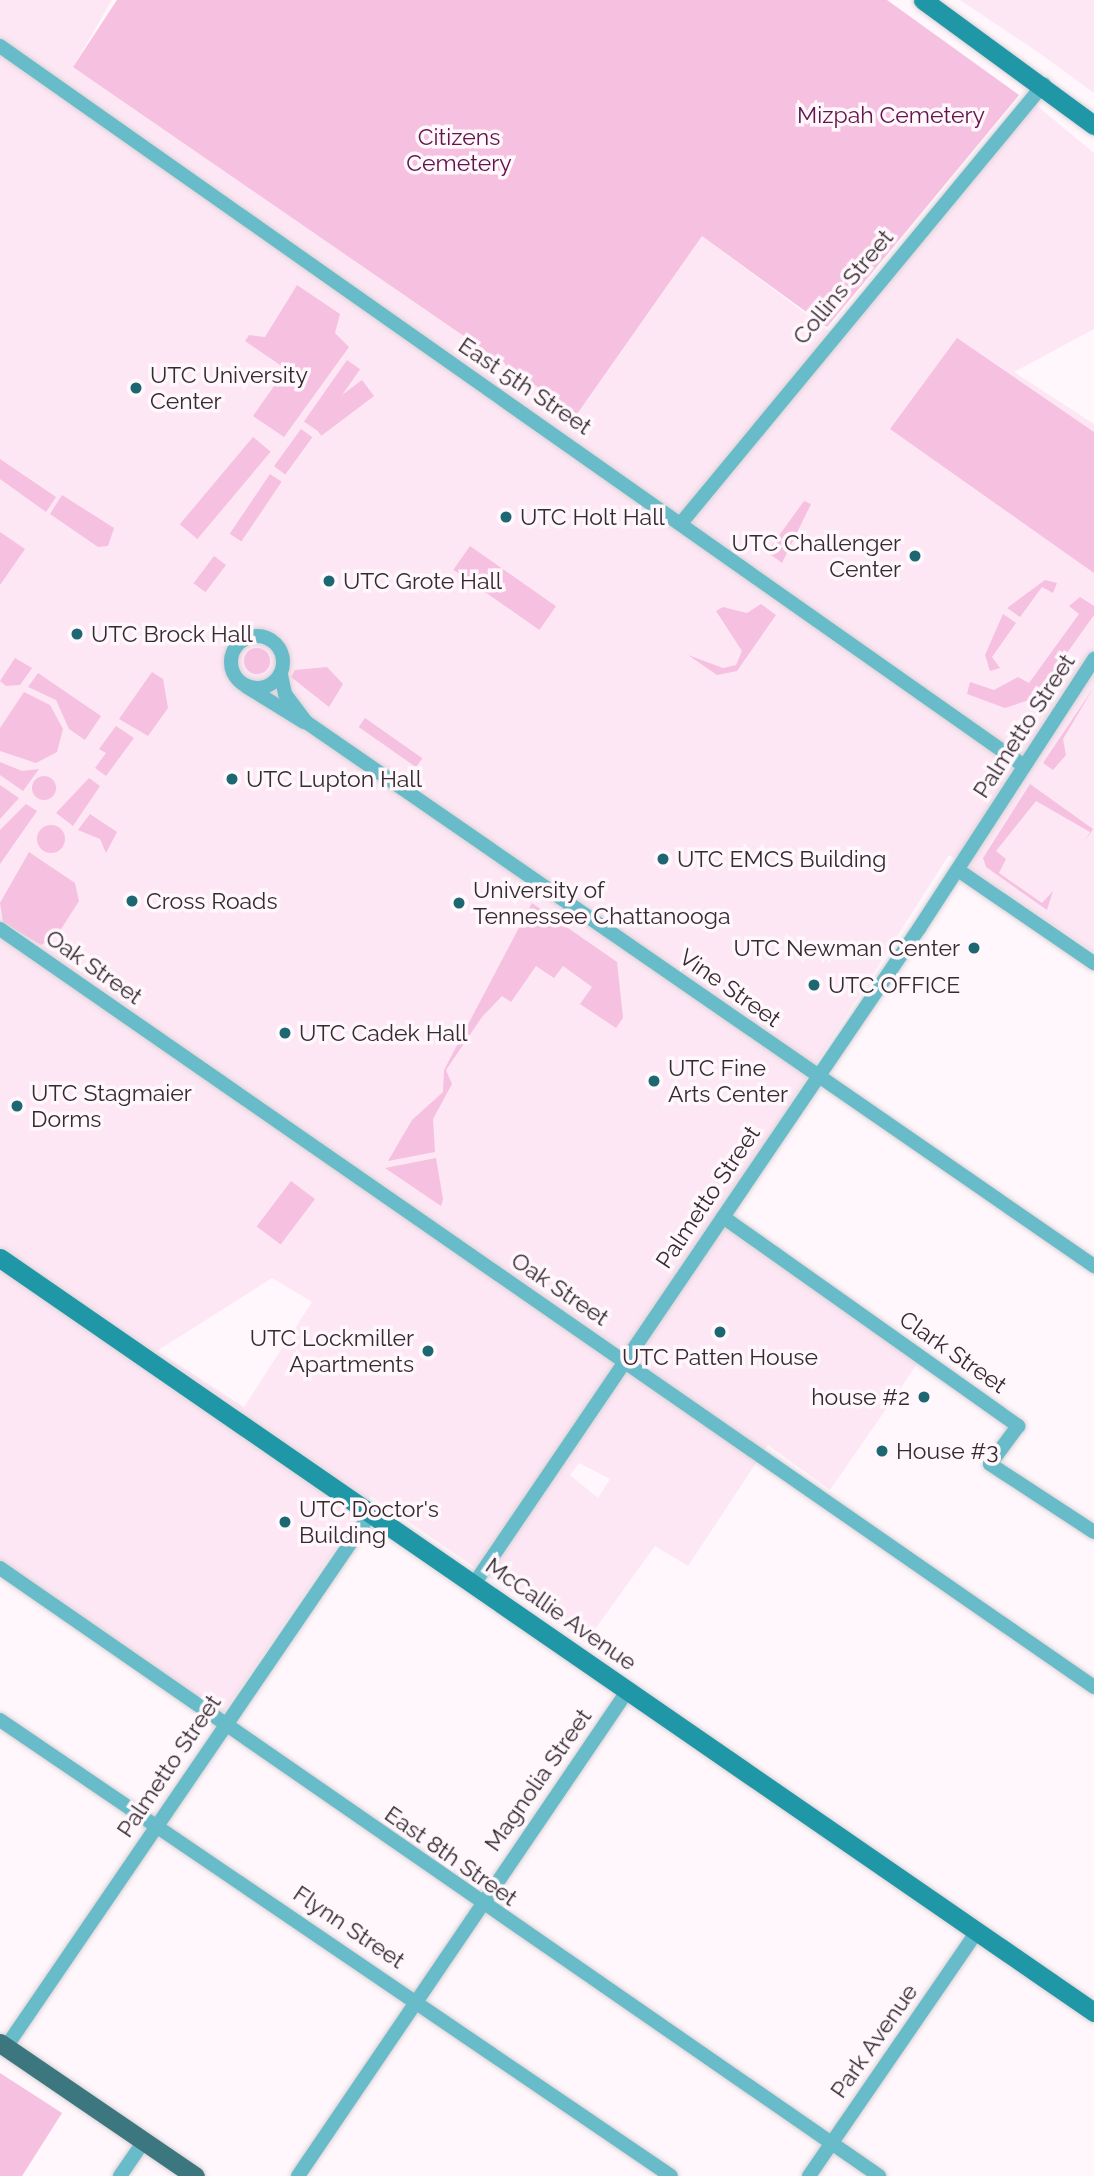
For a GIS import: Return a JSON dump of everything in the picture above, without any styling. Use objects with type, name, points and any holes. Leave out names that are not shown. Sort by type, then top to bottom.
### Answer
[{"type":"main road","points":[[923,0],[1044,84],[1094,125]]},
{"type":"main road","name":"McCallie Avenue","points":[[0,1258],[1094,2012]]},
{"type":"main road","points":[[3,2045],[195,2176]]},
{"type":"street","name":"East 5th Street","points":[[0,46],[1024,766]]},
{"type":"street","name":"Collins Street","points":[[682,523],[1044,84]]},
{"type":"street","name":"Vine Street","points":[[306,722],[285,694],[281,675],[282,654],[274,640],[246,639],[231,659],[244,684],[278,711],[306,722],[1094,1266]]},
{"type":"street","name":"Palmetto Street","points":[[474,1584],[958,870],[1094,659]]},
{"type":"street","points":[[244,684],[266,688],[281,675]]},
{"type":"street","points":[[958,870],[1094,963]]},
{"type":"street","name":"Oak Street","points":[[0,929],[1094,1687]]},
{"type":"street","name":"Clark Street","points":[[723,1217],[1018,1426],[990,1464],[1094,1532]]},
{"type":"street","name":"Palmetto Street","points":[[3,2045],[371,1513]]},
{"type":"street","name":"East 8th Street","points":[[0,1568],[479,1905],[879,2176]]},
{"type":"street","name":"Magnolia Street","points":[[298,2176],[479,1905],[628,1690]]},
{"type":"street","name":"Flynn Street","points":[[0,1720],[416,2000],[671,2176]]},
{"type":"street","name":"Park Avenue","points":[[809,2176],[977,1931]]},
{"type":"street","points":[[120,2176],[144,2141]]},
{"type":"shaded area","name":"University of Tennessee Chattanooga","points":[[0,0],[112,0],[73,67],[702,236],[833,334],[1030,100],[1094,153],[1094,329],[1014,372],[1094,424],[1094,952],[949,855],[715,1221],[920,1360],[830,1490],[768,1445],[688,1566],[655,1546],[585,1643],[371,1496],[223,1713],[0,1560]],"holes":[[[272,1278],[312,1302],[244,1407],[157,1351]],[[579,1463],[610,1479],[598,1498],[570,1475]]]},
{"type":"shaded area","points":[[960,0],[1094,0],[1094,93],[1042,55]]},
{"type":"green space","name":"Citizens Cemetery","points":[[117,0],[887,0],[1019,95],[827,327],[702,236],[577,414],[73,67]]},
{"type":"green space","points":[[297,285],[340,314],[335,333],[349,347],[284,437],[253,416],[286,369],[245,341],[249,335],[265,337]]},
{"type":"green space","points":[[957,338],[1094,432],[1094,573],[890,429]]},
{"type":"green space","points":[[347,360],[360,369],[317,431],[304,421]]},
{"type":"green space","points":[[362,380],[374,396],[321,436],[309,420]]},
{"type":"green space","points":[[301,429],[312,437],[285,474],[274,466]]},
{"type":"green space","points":[[253,437],[271,452],[197,539],[180,524]]},
{"type":"green space","points":[[0,459],[56,497],[46,512],[0,479]]},
{"type":"green space","points":[[270,474],[282,482],[241,542],[230,534]]},
{"type":"green space","points":[[62,495],[114,528],[108,546],[98,547],[50,514]]},
{"type":"green space","points":[[804,501],[811,504],[782,563],[767,552]]},
{"type":"green space","points":[[0,532],[25,549],[0,585]]},
{"type":"green space","points":[[470,546],[556,606],[539,630],[453,570]]},
{"type":"green space","points":[[214,556],[226,565],[206,592],[194,583]]},
{"type":"green space","points":[[1045,580],[1057,583],[1053,593],[1042,587],[1020,617],[1007,608]]},
{"type":"green space","points":[[1080,597],[1094,606],[1094,615],[1035,698],[1005,708],[967,694],[970,682],[994,690],[1018,677],[1029,683],[1079,614],[1069,606]]},
{"type":"green space","points":[[761,604],[776,615],[737,671],[717,675],[688,655],[723,668],[736,665],[742,651],[716,611],[723,607],[747,613]]},
{"type":"green space","points":[[1003,614],[1016,623],[992,657],[1000,668],[990,671],[985,655]]},
{"type":"green space","points":[[257,648],[266,652],[270,661],[266,670],[257,674],[248,670],[244,661],[248,652]]},
{"type":"green space","points":[[15,658],[32,668],[20,685],[6,686],[0,681]]},
{"type":"green space","points":[[327,667],[343,684],[329,707],[291,677],[295,670]]},
{"type":"green space","points":[[152,672],[163,679],[168,708],[148,736],[119,719]]},
{"type":"green space","points":[[38,673],[101,716],[85,740],[69,729],[56,700],[28,687]]},
{"type":"green space","points":[[1094,687],[1063,739],[1066,755],[1053,770],[1043,763]]},
{"type":"green space","points":[[24,692],[50,705],[63,729],[57,752],[36,763],[0,751],[0,728]]},
{"type":"green space","points":[[365,718],[422,758],[416,767],[359,727]]},
{"type":"green space","points":[[116,726],[134,738],[106,776],[95,768],[106,753],[99,749]]},
{"type":"green space","points":[[0,762],[22,771],[39,769],[23,791],[0,775]]},
{"type":"green space","points":[[44,776],[52,780],[56,788],[52,796],[44,800],[36,796],[32,788],[36,780]]},
{"type":"green space","points":[[89,778],[100,786],[73,826],[56,813]]},
{"type":"green space","points":[[1030,784],[1093,829],[1085,841],[1090,832],[1036,801],[996,851],[1006,859],[999,873],[1042,903],[1053,891],[1047,910],[986,867],[983,858]]},
{"type":"green space","points":[[0,785],[19,798],[0,819]]},
{"type":"green space","points":[[26,804],[37,811],[0,864],[0,830]]},
{"type":"green space","points":[[90,814],[117,832],[106,853],[100,839],[78,830]]},
{"type":"green space","points":[[51,825],[61,829],[65,839],[61,849],[51,853],[41,849],[37,839],[41,829]]},
{"type":"green space","points":[[29,852],[75,883],[79,901],[56,937],[41,945],[3,922],[0,903]]},
{"type":"green space","points":[[532,903],[617,962],[623,1018],[616,1028],[580,1004],[592,987],[563,966],[554,978],[536,966],[511,1002],[502,996],[482,1017],[446,1070],[452,1084],[433,1119],[435,1152],[388,1161],[412,1120],[443,1092],[444,1070]]},
{"type":"green space","points":[[436,1158],[443,1199],[441,1206],[385,1168]]},
{"type":"green space","points":[[291,1181],[315,1199],[281,1245],[257,1227]]},
{"type":"green space","points":[[0,2073],[62,2113],[22,2176],[0,2176]]},
{"type":"place","name":"UTC University Center","points":[[136,388]]},
{"type":"place","name":"UTC Holt Hall","points":[[506,517]]},
{"type":"place","name":"UTC Challenger Center","points":[[915,556]]},
{"type":"place","name":"UTC Grote Hall","points":[[329,581]]},
{"type":"place","name":"UTC Brock Hall","points":[[77,634]]},
{"type":"place","name":"UTC Lupton Hall","points":[[232,779]]},
{"type":"place","name":"UTC EMCS Building","points":[[663,859]]},
{"type":"place","name":"Cross Roads","points":[[132,901]]},
{"type":"place","name":"University of Tennessee Chattanooga","points":[[459,903]]},
{"type":"place","name":"UTC Newman Center","points":[[974,948]]},
{"type":"place","name":"UTC OFFICE","points":[[814,985]]},
{"type":"place","name":"UTC Cadek Hall","points":[[285,1033]]},
{"type":"place","name":"UTC Fine Arts Center","points":[[654,1081]]},
{"type":"place","name":"UTC Stagmaier Dorms","points":[[17,1106]]},
{"type":"place","name":"UTC Patten House","points":[[720,1332]]},
{"type":"place","name":"UTC Lockmiller Apartments","points":[[428,1351]]},
{"type":"place","name":"house #2","points":[[924,1397]]},
{"type":"place","name":"House #3","points":[[882,1451]]},
{"type":"place","name":"UTC Doctor's Building","points":[[285,1522]]},
{"type":"park label","name":"Mizpah Cemetery","points":[[891,115]]}]
